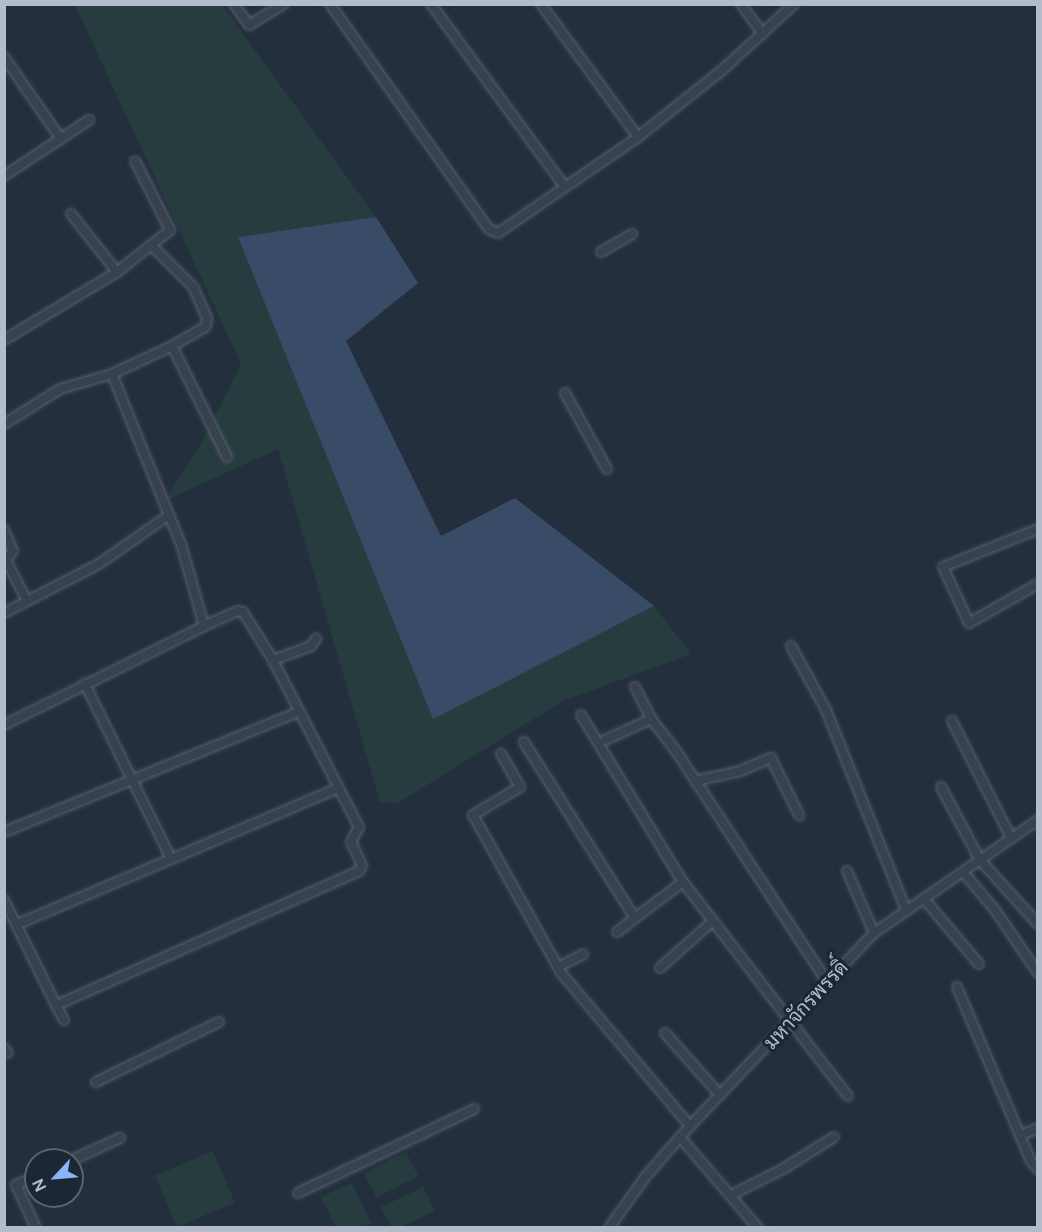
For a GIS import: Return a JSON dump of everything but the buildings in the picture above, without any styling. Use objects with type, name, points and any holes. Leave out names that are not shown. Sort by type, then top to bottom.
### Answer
[{"type":"street","points":[[234,4],[249,25],[284,4]]},
{"type":"street","points":[[330,4],[493,232],[502,231],[638,137],[721,71],[794,4]]},
{"type":"street","points":[[431,4],[564,186]]},
{"type":"street","points":[[541,4],[638,137]]},
{"type":"street","points":[[741,4],[763,34]]},
{"type":"street","points":[[4,57],[61,139]]},
{"type":"street","points":[[4,176],[89,120]]},
{"type":"street","points":[[4,340],[117,272],[170,230],[135,161]]},
{"type":"street","points":[[71,214],[117,272]]},
{"type":"street","points":[[601,252],[632,234]]},
{"type":"street","points":[[4,424],[60,389],[112,374],[172,346],[206,326],[207,318],[193,286],[151,245]]},
{"type":"street","points":[[172,346],[227,457]]},
{"type":"street","points":[[112,374],[181,544],[204,626]]},
{"type":"street","points":[[565,393],[607,468]]},
{"type":"street","points":[[4,613],[99,564],[169,515]]},
{"type":"street","points":[[1038,528],[944,567],[969,623],[1038,584]]},
{"type":"street","points":[[4,530],[12,551],[6,560],[27,601]]},
{"type":"street","points":[[4,725],[204,626],[238,611],[243,612],[273,660],[359,827],[351,842],[362,866],[359,871],[56,1005]]},
{"type":"street","points":[[273,660],[311,646],[316,639]]},
{"type":"street","points":[[791,646],[826,710],[906,910]]},
{"type":"street","points":[[85,684],[171,859]]},
{"type":"street","points":[[635,687],[651,719],[695,781],[828,983]]},
{"type":"street","points":[[4,832],[298,712]]},
{"type":"street","points":[[581,715],[683,882],[793,1021],[848,1096]]},
{"type":"street","points":[[605,740],[651,719]]},
{"type":"street","points":[[952,721],[1011,838]]},
{"type":"street","points":[[524,742],[635,918]]},
{"type":"street","points":[[501,754],[520,787],[473,815],[558,967],[690,1126]]},
{"type":"street","points":[[695,781],[740,771],[771,758],[799,815]]},
{"type":"street","points":[[941,787],[980,860],[1038,924]]},
{"type":"street","points":[[18,924],[338,788]]},
{"type":"street","name":"มหาจักรพรรดิ์","points":[[609,1227],[646,1176],[680,1137],[793,1021],[874,933],[1038,820]]},
{"type":"street","points":[[847,871],[874,933]]},
{"type":"street","points":[[963,872],[995,910],[1038,973]]},
{"type":"street","points":[[617,932],[683,882]]},
{"type":"street","points":[[924,898],[979,964]]},
{"type":"street","points":[[6,906],[18,924],[64,1020]]},
{"type":"street","points":[[660,968],[713,921]]},
{"type":"street","points":[[558,967],[583,954]]},
{"type":"street","points":[[957,987],[1038,1169]]},
{"type":"street","points":[[96,1082],[219,1022]]},
{"type":"street","points":[[664,1033],[720,1095]]},
{"type":"street","points":[[298,1193],[474,1109]]},
{"type":"street","points":[[1021,1135],[1038,1128]]},
{"type":"street","points":[[680,1137],[758,1227]]},
{"type":"street","points":[[731,1195],[783,1169],[834,1137]]},
{"type":"street","points":[[84,1154],[120,1138]]},
{"type":"street","points":[[24,1181],[16,1185],[24,1202]]},
{"type":"street","points":[[27,1208],[36,1227]]},
{"type":"green space","points":[[75,5],[222,5],[376,217],[238,237],[433,718],[654,606],[691,654],[563,701],[396,804],[380,802],[278,449],[164,501],[202,442],[241,364]]},
{"type":"green space","points":[[213,1151],[235,1203],[177,1227],[155,1176]]},
{"type":"green space","points":[[406,1152],[418,1176],[376,1197],[364,1173]]},
{"type":"green space","points":[[352,1183],[371,1223],[361,1227],[336,1227],[321,1197]]},
{"type":"green space","points":[[423,1187],[435,1211],[401,1227],[391,1227],[381,1207]]},
{"type":"water","points":[[376,217],[418,283],[346,341],[441,536],[515,498],[654,606],[433,719],[238,237]]}]
